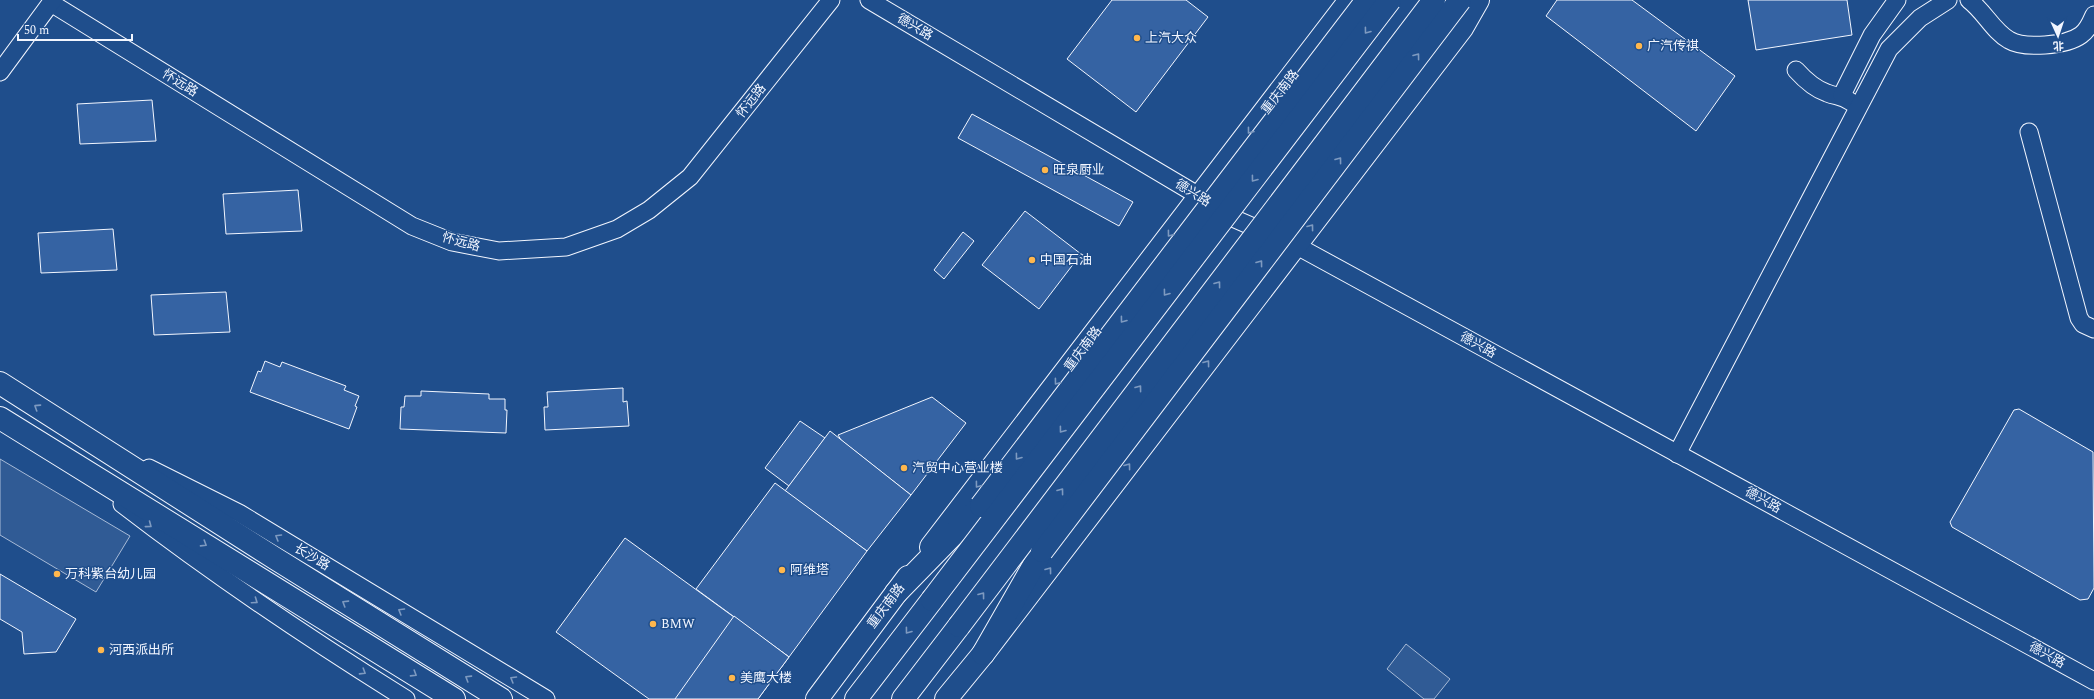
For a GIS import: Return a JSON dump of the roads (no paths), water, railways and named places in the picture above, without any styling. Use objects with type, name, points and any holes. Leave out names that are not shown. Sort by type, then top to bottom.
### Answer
[{"type":"main road","name":"重庆南路","points":[[817,699],[896,593],[1350,0]]},
{"type":"main road","points":[[896,593],[981,506],[1367,0]]},
{"type":"main road","points":[[856,699],[1390,0]]},
{"type":"main road","points":[[903,699],[1434,0]]},
{"type":"main road","points":[[983,654],[1042,551],[1460,0]]},
{"type":"main road","points":[[946,699],[983,654],[1297,246],[1462,28],[1478,0]]},
{"type":"main road","name":"长沙路","points":[[0,383],[276,559],[501,699]]},
{"type":"main road","points":[[0,418],[454,699]]},
{"type":"street","name":"怀远路","points":[[52,1],[412,226],[452,242],[499,251],[566,247],[617,229],[649,210],[690,177],[831,0]]},
{"type":"street","name":"德兴路","points":[[869,0],[1199,196],[1235,219],[1297,246],[2094,681]]},
{"type":"street","points":[[1842,95],[1872,34],[1897,0]]},
{"type":"street","points":[[1969,0],[2004,36],[2019,44],[2038,45],[2074,39],[2088,28],[2094,15]]},
{"type":"street","points":[[0,72],[52,1]]},
{"type":"street","points":[[1678,454],[1890,49],[1920,18],[1941,2]]},
{"type":"street","points":[[1796,70],[1807,82],[1827,93],[1842,95],[1859,108]]},
{"type":"street","points":[[2029,132],[2079,318],[2083,324],[2094,329]]},
{"type":"street","name":"长沙路","points":[[70,428],[239,513],[546,699]]},
{"type":"street","points":[[51,450],[195,560],[310,639],[406,699]]},
{"type":"place","name":"上汽大众","points":[[1137,38]]},
{"type":"place","name":"广汽传祺","points":[[1639,46]]},
{"type":"place","name":"旺泉厨业","points":[[1045,170]]},
{"type":"place","name":"中国石油","points":[[1032,260]]},
{"type":"place","name":"汽贸中心营业楼","points":[[904,468]]},
{"type":"place","name":"阿维塔","points":[[782,570]]},
{"type":"place","name":"万科紫台幼儿园","points":[[57,574]]},
{"type":"place","name":"BMW","points":[[653,624]]},
{"type":"place","name":"河西派出所","points":[[101,650]]},
{"type":"place","name":"美鹰大楼","points":[[732,678]]}]
